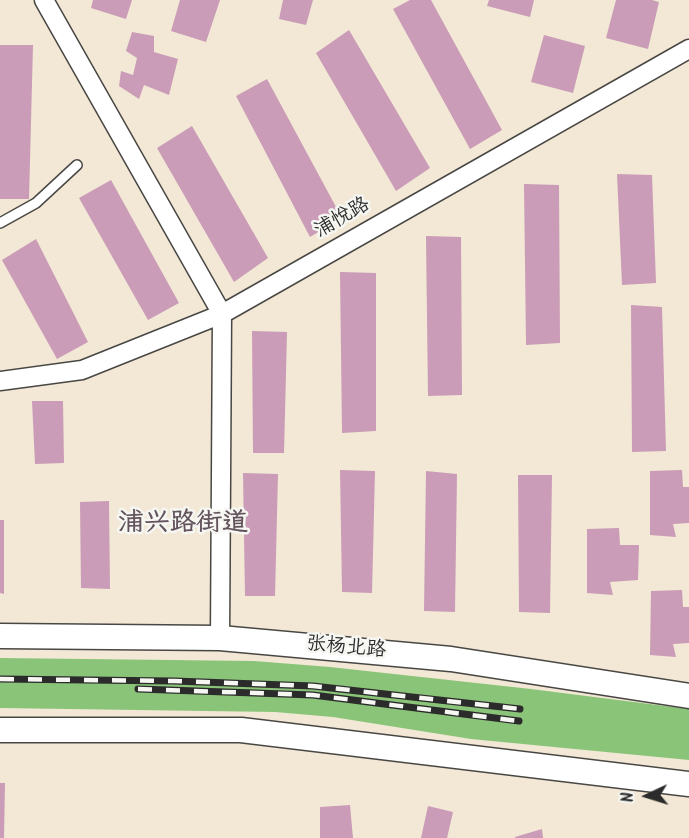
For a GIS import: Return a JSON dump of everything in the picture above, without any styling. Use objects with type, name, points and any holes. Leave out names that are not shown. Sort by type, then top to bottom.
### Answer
[{"type":"main road","name":"张杨北路","points":[[0,636],[220,638],[451,659],[689,696]]},
{"type":"main road","points":[[0,730],[241,730],[689,784]]},
{"type":"street","points":[[44,0],[222,314],[220,638]]},
{"type":"street","name":"浦悦路","points":[[0,381],[82,370],[222,314],[689,49]]},
{"type":"lane","points":[[0,223],[36,203],[77,165]]},
{"type":"green space","points":[[0,658],[254,661],[531,689],[689,709],[689,760],[471,739],[333,717],[275,712],[0,708]]},
{"type":"building","points":[[93,0],[132,0],[126,19],[91,8]]},
{"type":"building","points":[[180,0],[220,0],[206,42],[171,31]]},
{"type":"building","points":[[283,0],[313,0],[306,25],[279,19]]},
{"type":"building","points":[[410,0],[431,0],[502,130],[470,149],[393,9]]},
{"type":"building","points":[[489,0],[534,0],[530,17],[487,6]]},
{"type":"building","points":[[616,0],[659,2],[648,49],[606,38]]},
{"type":"building","points":[[349,30],[430,168],[396,191],[316,53]]},
{"type":"building","points":[[132,32],[154,36],[154,52],[178,59],[169,95],[144,85],[139,99],[119,86],[121,71],[133,75],[137,58],[126,51]]},
{"type":"building","points":[[544,35],[585,46],[573,93],[531,82]]},
{"type":"building","points":[[0,45],[33,45],[29,199],[0,199]]},
{"type":"building","points":[[267,79],[342,218],[310,237],[236,96]]},
{"type":"building","points":[[192,126],[268,258],[234,282],[157,148]]},
{"type":"building","points":[[617,174],[652,175],[656,283],[622,285]]},
{"type":"building","points":[[111,180],[179,303],[148,320],[79,198]]},
{"type":"building","points":[[524,184],[559,185],[560,343],[526,345]]},
{"type":"building","points":[[426,236],[461,237],[462,395],[428,396]]},
{"type":"building","points":[[36,239],[88,342],[57,359],[2,260]]},
{"type":"building","points":[[340,272],[376,273],[376,431],[342,433]]},
{"type":"building","points":[[631,305],[662,307],[666,451],[632,452]]},
{"type":"building","points":[[252,331],[287,332],[284,453],[253,453]]},
{"type":"building","points":[[32,401],[63,401],[64,463],[35,464]]},
{"type":"building","points":[[340,470],[375,471],[372,593],[342,592]]},
{"type":"building","points":[[682,470],[683,487],[689,487],[689,523],[673,524],[676,537],[650,535],[650,471]]},
{"type":"building","points":[[426,471],[457,474],[455,612],[424,611]]},
{"type":"building","points":[[243,473],[278,474],[275,596],[245,596]]},
{"type":"building","points":[[518,475],[552,475],[550,613],[519,612]]},
{"type":"building","points":[[109,501],[110,589],[81,588],[80,502]]},
{"type":"building","points":[[0,520],[4,520],[4,594],[0,593]]},
{"type":"building","points":[[619,528],[620,545],[639,545],[638,580],[610,582],[613,595],[587,593],[587,529]]},
{"type":"building","points":[[682,590],[683,607],[689,607],[689,643],[673,644],[676,657],[650,655],[651,591]]},
{"type":"building","points":[[0,783],[5,783],[4,838],[0,838]]},
{"type":"building","points":[[350,805],[353,838],[320,838],[320,807]]},
{"type":"building","points":[[428,806],[453,812],[447,838],[421,838]]},
{"type":"building","points":[[542,829],[543,838],[515,838],[515,837]]},
{"type":"railway","points":[[0,679],[174,681],[313,686],[520,709]]},
{"type":"railway","points":[[138,689],[313,695],[519,721]]},
{"type":"district","name":"浦兴路街道","points":[[183,526]]}]
